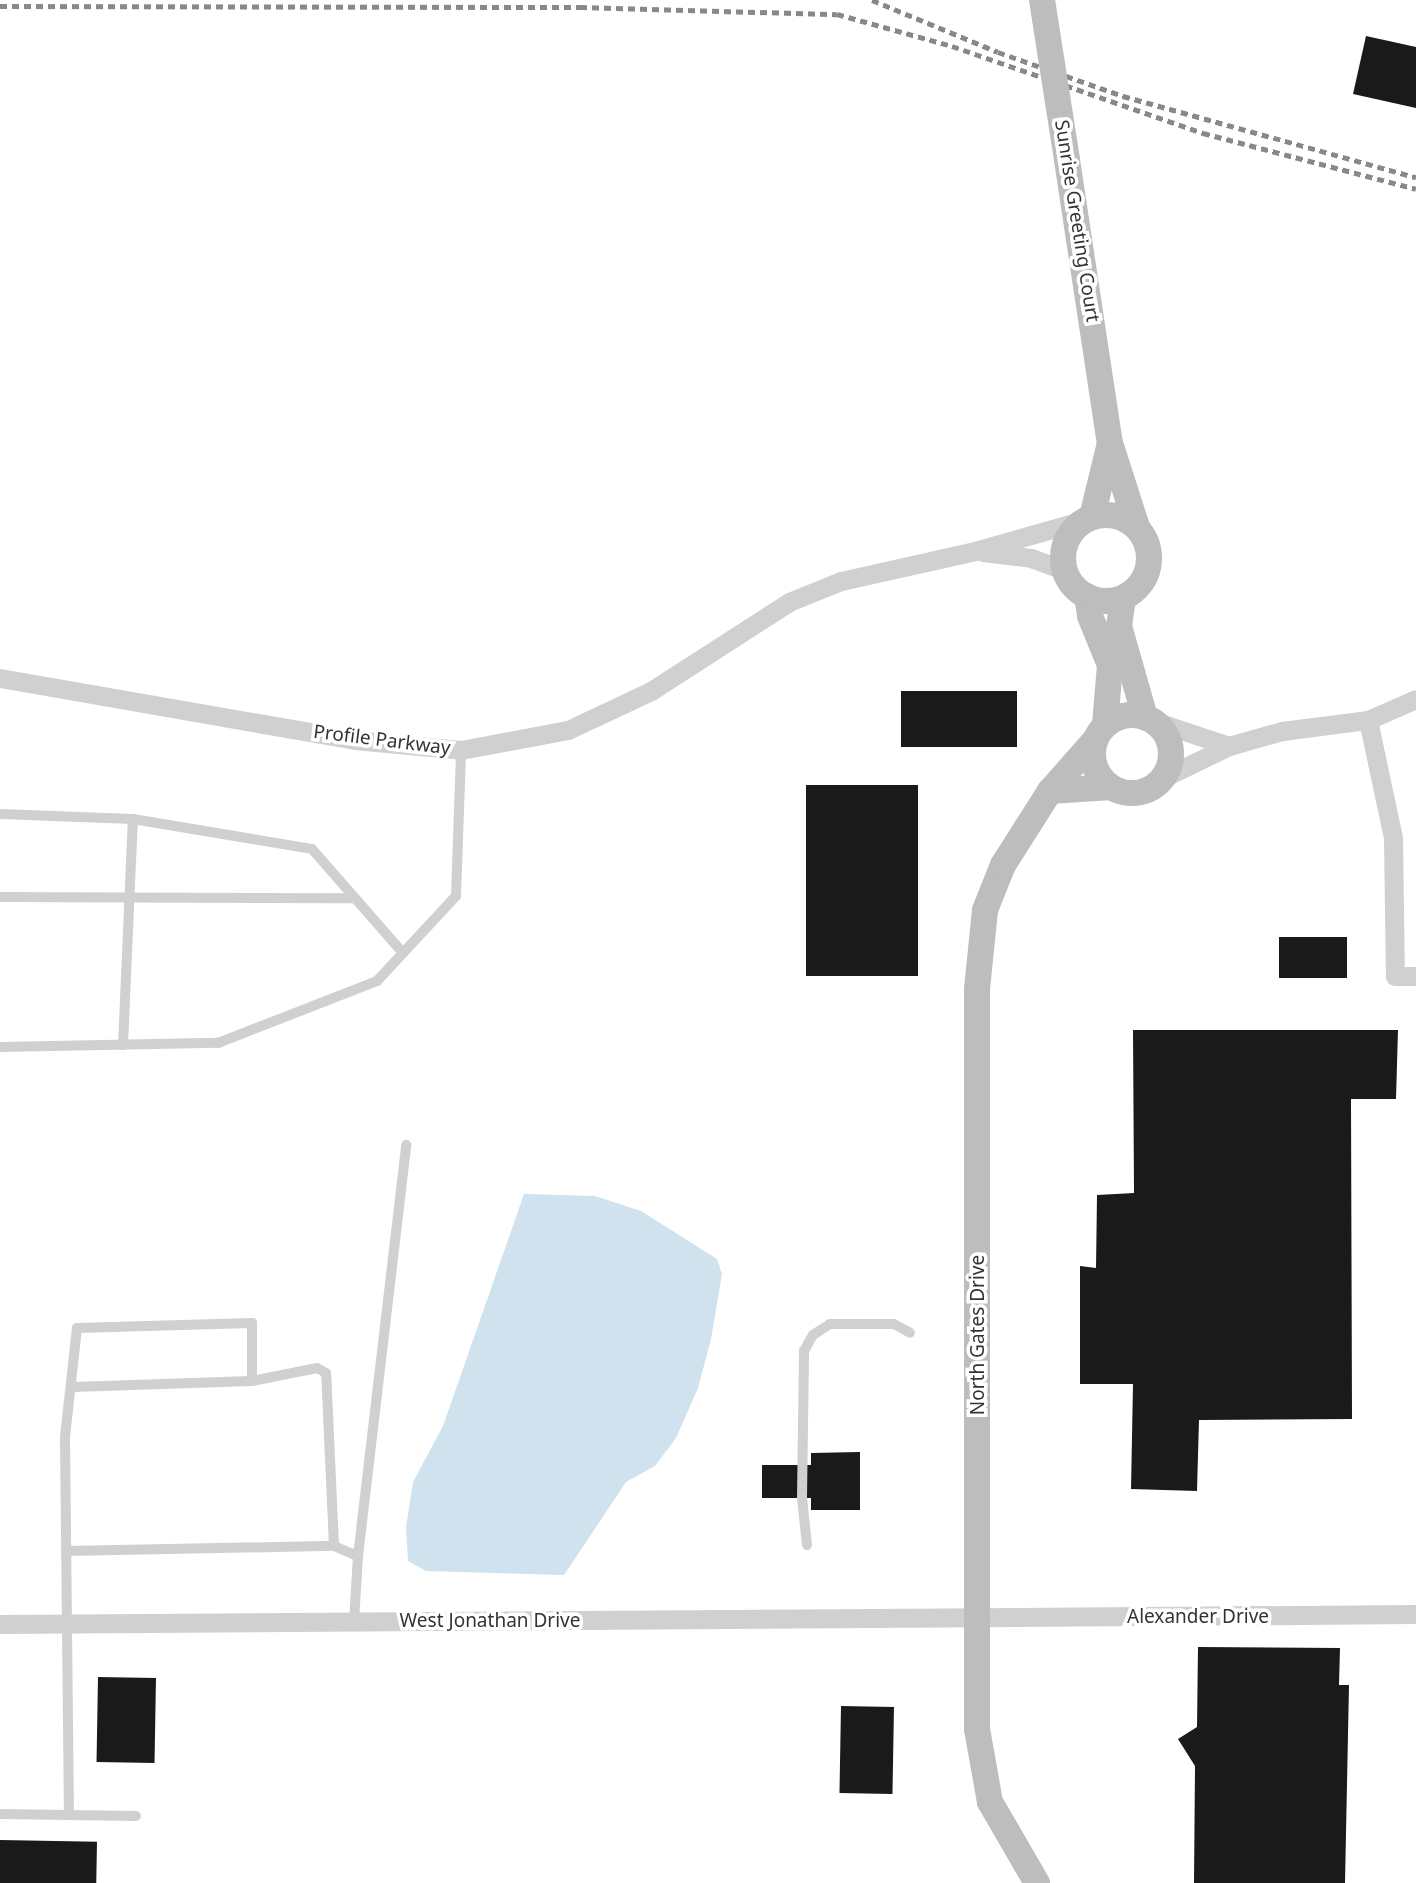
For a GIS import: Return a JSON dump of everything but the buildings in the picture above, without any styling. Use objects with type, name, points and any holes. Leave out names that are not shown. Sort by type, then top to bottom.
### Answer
[{"type":"street","name":"Sunrise Greeting Court","points":[[1042,0],[1110,443],[1137,527]]},
{"type":"street","name":"Sunrise Greeting Court","points":[[1088,518],[1110,443]]},
{"type":"street","points":[[1112,514],[1137,527],[1150,552],[1149,566],[1135,591],[1123,598],[1109,601],[1087,596],[1071,583],[1064,570],[1065,541],[1088,518],[1112,514]]},
{"type":"street","name":"Profile Parkway","points":[[0,678],[367,742],[461,750],[568,730],[651,691],[789,603],[841,581],[975,551],[1088,518]]},
{"type":"street","name":"Profile Parkway","points":[[975,551],[1031,558],[1064,570]]},
{"type":"street","points":[[1087,596],[1090,616],[1110,665],[1093,761],[1111,787]]},
{"type":"street","points":[[1123,598],[1119,626],[1149,719],[1169,741],[1171,754],[1163,778]]},
{"type":"street","points":[[1050,790],[1111,787],[1144,791],[1163,778],[1229,746],[1282,731],[1368,720],[1416,699]]},
{"type":"street","points":[[1100,732],[1124,716],[1149,719],[1229,746]]},
{"type":"street","points":[[1368,720],[1393,838],[1395,976],[1416,976]]},
{"type":"street","name":"North Gates Drive","points":[[1037,1883],[990,1802],[977,1729],[980,946],[985,910],[1003,865],[1050,790],[1100,732]]},
{"type":"street","name":"Alexander Drive","points":[[979,1615],[1416,1614]]},
{"type":"street","name":"West Jonathan Drive","points":[[0,1624],[979,1615]]},
{"type":"lane","points":[[0,1047],[218,1043],[377,981],[456,896],[461,750]]},
{"type":"lane","points":[[0,814],[133,818],[313,849],[403,953]]},
{"type":"lane","points":[[123,1045],[133,818]]},
{"type":"lane","points":[[0,897],[355,898]]},
{"type":"lane","points":[[355,1621],[358,1556],[406,1144]]},
{"type":"lane","points":[[69,1815],[65,1437],[73,1387],[77,1328],[252,1323],[252,1381]]},
{"type":"lane","points":[[807,1545],[802,1498],[804,1351],[813,1335],[830,1324],[894,1324],[910,1333]]},
{"type":"lane","points":[[73,1387],[252,1381],[317,1368],[326,1373],[334,1546]]},
{"type":"lane","points":[[66,1551],[334,1546],[358,1556]]},
{"type":"lane","points":[[0,1814],[136,1816]]},
{"type":"water","points":[[524,1194],[595,1196],[641,1211],[717,1259],[722,1274],[711,1339],[698,1388],[676,1438],[655,1466],[626,1482],[564,1575],[426,1571],[408,1561],[406,1527],[413,1482],[443,1426]]},
{"type":"railway","points":[[872,0],[998,52],[1123,96],[1416,177]]},
{"type":"railway","points":[[0,6],[580,7],[837,14],[952,46],[1203,133],[1416,189]]}]
